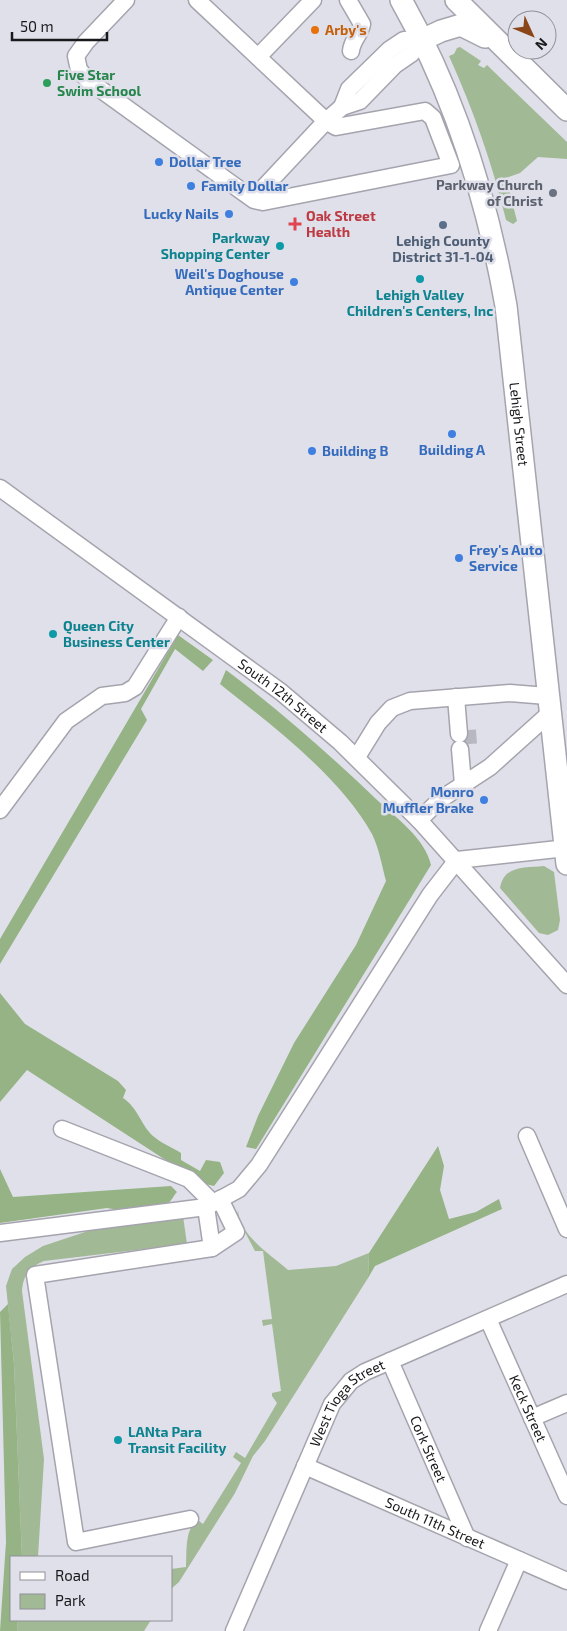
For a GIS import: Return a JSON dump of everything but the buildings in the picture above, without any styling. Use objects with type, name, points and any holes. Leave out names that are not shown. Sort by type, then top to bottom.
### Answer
[{"type":"main road","name":"Lehigh Street","points":[[401,0],[424,40],[471,157],[487,209],[498,259],[506,306],[548,705],[566,853]]},
{"type":"main road","points":[[456,0],[507,51]]},
{"type":"main road","points":[[424,40],[441,31],[461,25],[478,32],[507,53]]},
{"type":"main road","points":[[516,60],[567,110]]},
{"type":"street","points":[[126,0],[86,42],[76,56],[79,70],[83,76],[258,201],[451,165],[433,118],[425,111],[336,127],[326,121],[198,0]]},
{"type":"street","points":[[258,58],[313,0]]},
{"type":"street","points":[[348,0],[362,24],[360,32],[352,41],[351,51]]},
{"type":"street","points":[[258,201],[326,121],[342,107],[360,101],[395,65],[411,54],[424,40]]},
{"type":"street","name":"South 12th Street","points":[[0,488],[281,692],[357,757],[457,860],[567,985]]},
{"type":"street","points":[[0,810],[66,721],[102,696],[125,693],[135,687],[179,617]]},
{"type":"street","points":[[357,757],[378,723],[392,708],[410,700],[510,692],[548,705],[490,766],[441,799],[419,820]]},
{"type":"street","points":[[461,696],[468,781]]},
{"type":"street","points":[[0,1233],[213,1203],[239,1189],[259,1165],[430,895],[457,860],[566,853]]},
{"type":"street","points":[[62,1129],[189,1179],[213,1203],[236,1232],[212,1248],[35,1275],[76,1542],[190,1519]]},
{"type":"street","points":[[527,1136],[567,1229]]},
{"type":"street","points":[[212,1248],[213,1203]]},
{"type":"street","name":"West Tioga Street","points":[[234,1631],[332,1404],[342,1390],[366,1372],[567,1284]]},
{"type":"street","name":"Keck Street","points":[[488,1318],[567,1496]]},
{"type":"street","name":"Cork Street","points":[[390,1361],[467,1538]]},
{"type":"street","points":[[532,1418],[567,1403]]},
{"type":"street","name":"South 11th Street","points":[[305,1466],[567,1581]]},
{"type":"street","points":[[488,1631],[519,1560]]},
{"type":"green space","points":[[460,47],[481,61],[478,65],[484,68],[487,65],[567,142],[567,159],[538,157],[520,173],[506,178],[517,221],[513,224],[506,220],[481,136],[449,56],[454,54],[457,48]]},
{"type":"green space","points":[[178,635],[213,660],[203,671],[175,649],[141,709],[147,720],[0,964],[0,939]]},
{"type":"green space","points":[[226,670],[303,732],[401,821],[423,846],[431,865],[256,1149],[246,1147],[258,1116],[294,1043],[356,945],[386,881],[372,834],[358,813],[342,792],[303,753],[220,684]]},
{"type":"green space","points":[[544,866],[554,872],[560,920],[558,930],[548,935],[539,933],[500,888],[502,881],[511,871]]},
{"type":"green space","points":[[0,993],[25,1024],[118,1081],[126,1090],[123,1098],[133,1107],[149,1131],[160,1141],[181,1153],[181,1160],[200,1171],[206,1160],[220,1162],[224,1173],[214,1186],[201,1183],[27,1070],[0,1102]]},
{"type":"green space","points":[[438,1146],[444,1166],[440,1190],[449,1219],[476,1212],[499,1199],[502,1209],[375,1266],[368,1278],[369,1253]]},
{"type":"green space","points":[[0,1169],[13,1197],[171,1186],[177,1192],[168,1203],[154,1208],[128,1210],[107,1208],[0,1223]]},
{"type":"green space","points":[[238,1210],[244,1228],[250,1236],[288,1270],[336,1266],[369,1253],[368,1278],[265,1441],[253,1456],[235,1493],[179,1582],[172,1588],[172,1569],[186,1567],[187,1541],[191,1528],[199,1521],[203,1524],[241,1463],[233,1457],[236,1452],[245,1458],[277,1403],[272,1393],[281,1391],[272,1324],[263,1326],[262,1320],[272,1319],[263,1251],[255,1251],[237,1217]]},
{"type":"green space","points":[[183,1216],[187,1244],[44,1261],[28,1272],[22,1291],[44,1459],[38,1556],[22,1556],[14,1364],[6,1286],[12,1269],[25,1257],[43,1246],[94,1229]]},
{"type":"green space","points":[[8,1304],[14,1364],[22,1556],[10,1556],[10,1621],[18,1621],[17,1631],[0,1631],[6,1542],[0,1312]]},
{"type":"green space","points":[[18,1621],[150,1621],[144,1631],[17,1631]]},
{"type":"tunnel","points":[[468,730],[469,744]]},
{"type":"place","name":"Arby's","points":[[315,30]]},
{"type":"place","name":"Five Star Swim School","points":[[47,83]]},
{"type":"place","name":"Dollar Tree","points":[[159,162]]},
{"type":"place","name":"Family Dollar","points":[[191,186]]},
{"type":"place","name":"Parkway Church of Christ","points":[[553,193]]},
{"type":"place","name":"Lucky Nails","points":[[229,214]]},
{"type":"place","name":"Oak Street Health","points":[[295,224]]},
{"type":"place","name":"Lehigh County District 31-1-04","points":[[443,225]]},
{"type":"place","name":"Parkway Shopping Center","points":[[280,246]]},
{"type":"place","name":"Lehigh Valley Children's Centers, Inc","points":[[420,279]]},
{"type":"place","name":"Weil's Doghouse Antique Center","points":[[294,282]]},
{"type":"place","name":"Building A","points":[[452,434]]},
{"type":"place","name":"Building B","points":[[312,451]]},
{"type":"place","name":"Frey's Auto Service","points":[[459,558]]},
{"type":"place","name":"Queen City Business Center","points":[[53,634]]},
{"type":"place","name":"Monro Muffler Brake","points":[[484,800]]},
{"type":"place","name":"LANta Para Transit Facility","points":[[118,1440]]}]
